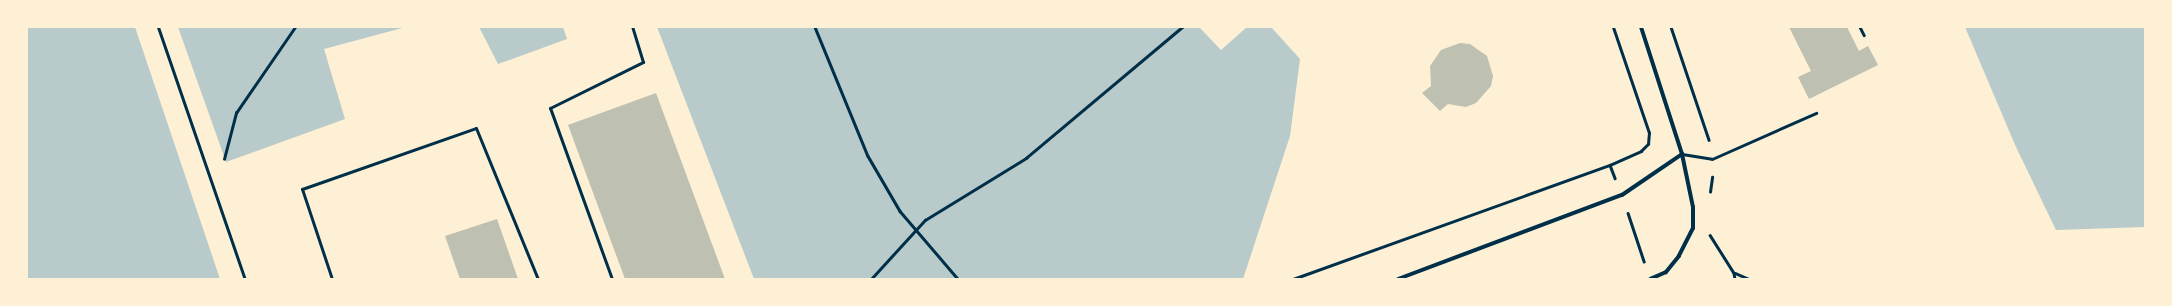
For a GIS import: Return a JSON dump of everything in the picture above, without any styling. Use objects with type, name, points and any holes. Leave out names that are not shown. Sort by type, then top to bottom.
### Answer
[{"type":"street","points":[[1641,27],[1682,154],[1693,207],[1693,228],[1679,256],[1666,272],[1650,279]]},
{"type":"street","points":[[1398,279],[1622,196],[1682,154]]},
{"type":"lane","points":[[158,27],[245,279]]},
{"type":"lane","points":[[612,279],[550,108],[643,62],[632,27]]},
{"type":"lane","points":[[1682,154],[1712,159],[1816,113]]},
{"type":"lane","points":[[332,279],[302,189],[476,128],[538,279]]},
{"type":"path","points":[[223,162],[236,113],[295,27]]},
{"type":"path","points":[[815,27],[868,156],[900,210],[958,279]]},
{"type":"path","points":[[870,279],[925,220],[1026,158],[1182,27]]},
{"type":"path","points":[[1293,279],[1610,165],[1641,151],[1648,144],[1649,133],[1613,27]]},
{"type":"path","points":[[1860,27],[1864,35]]},
{"type":"path","points":[[1610,165],[1645,265]]},
{"type":"path","points":[[1693,207],[1734,273],[1735,279]]},
{"type":"path","points":[[1734,273],[1749,279]]},
{"type":"shaded area","points":[[27,27],[135,27],[220,279],[27,279]]},
{"type":"shaded area","points":[[178,27],[406,27],[324,49],[345,119],[226,162]]},
{"type":"shaded area","points":[[479,27],[563,27],[567,39],[498,64]]},
{"type":"shaded area","points":[[657,27],[1199,27],[1221,50],[1247,27],[1271,27],[1300,59],[1290,136],[1243,279],[754,279]]},
{"type":"shaded area","points":[[1965,27],[2145,27],[2145,227],[2056,230],[2016,147]]},
{"type":"building","points":[[1789,27],[1847,27],[1859,51],[1868,46],[1878,65],[1809,99],[1798,77],[1811,71]]},
{"type":"building","points":[[1460,43],[1470,44],[1487,56],[1493,76],[1491,86],[1476,103],[1466,107],[1448,104],[1440,111],[1422,93],[1431,86],[1430,66],[1441,50]]},
{"type":"building","points":[[656,93],[725,279],[625,279],[568,125]]},
{"type":"building","points":[[497,219],[518,279],[460,279],[445,236]]}]
